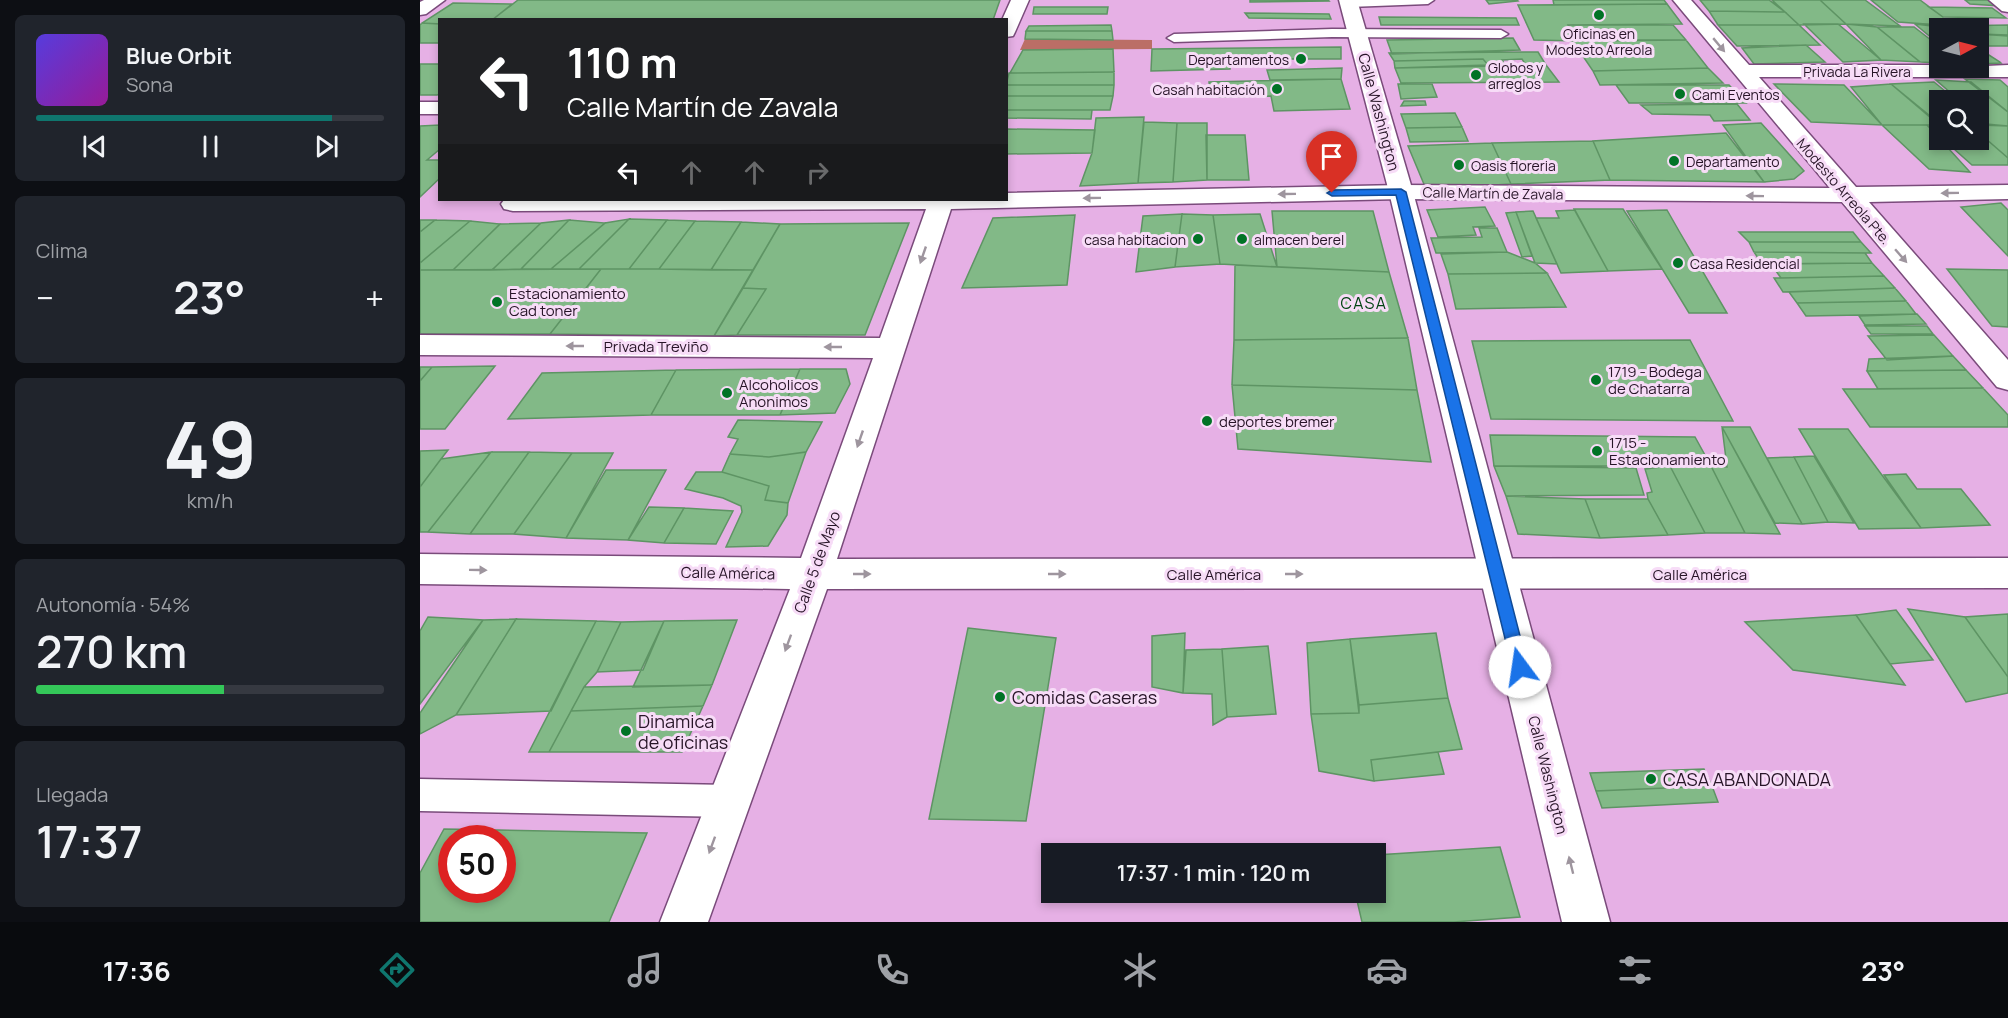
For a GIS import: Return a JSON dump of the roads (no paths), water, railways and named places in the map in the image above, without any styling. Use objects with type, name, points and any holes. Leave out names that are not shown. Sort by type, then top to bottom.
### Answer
[{"type":"street","points":[[420,10],[436,0]]},
{"type":"street","points":[[1008,27],[1020,0]]},
{"type":"street","name":"Modesto Arreola Pte.","points":[[1682,0],[2008,380]]},
{"type":"street","points":[[1998,0],[2008,7]]},
{"type":"street","name":"Calle Washington","points":[[1351,12],[1401,192],[1586,922]]},
{"type":"street","name":"Privada La Rivera","points":[[1742,71],[2008,70]]},
{"type":"street","points":[[420,108],[438,108]]},
{"type":"street","name":"Calle Martín de Zavala","points":[[1008,200],[1401,192],[1784,196],[2008,192]]},
{"type":"street","name":"Calle Martín de Zavala","points":[[513,204],[941,201]]},
{"type":"street","name":"Calle 5 de Mayo","points":[[684,922],[813,574],[941,201]]},
{"type":"street","name":"Privada Treviño","points":[[420,345],[891,348]]},
{"type":"street","name":"Calle América","points":[[420,569],[813,574],[2008,573]]},
{"type":"lane","points":[[1174,38],[1428,0]]},
{"type":"lane","points":[[1351,12],[1502,34]]},
{"type":"lane","points":[[420,795],[729,801]]},
{"type":"place","name":"Oficinas en Modesto Arreola","points":[[1599,15]]},
{"type":"place","name":"Departamentos","points":[[1301,59]]},
{"type":"place","name":"Globos y arreglos","points":[[1476,75]]},
{"type":"place","name":"Casah habitación","points":[[1277,89]]},
{"type":"place","name":"Cami Eventos","points":[[1680,94]]},
{"type":"place","name":"Departamento","points":[[1674,161]]},
{"type":"place","name":"Oasis floreria","points":[[1459,165]]},
{"type":"place","name":"casa habitacion","points":[[1198,239]]},
{"type":"place","name":"almacen berel","points":[[1242,239]]},
{"type":"place","name":"Casa Residencial","points":[[1678,263]]},
{"type":"place","name":"Estacionamiento Cad toner","points":[[497,302]]},
{"type":"place","name":"1719 - Bodega de Chatarra","points":[[1596,380]]},
{"type":"place","name":"Alcoholicos Anonimos","points":[[727,393]]},
{"type":"place","name":"deportes bremer","points":[[1207,421]]},
{"type":"place","name":"1715 - Estacionamiento","points":[[1597,451]]},
{"type":"place","name":"Comidas Caseras","points":[[1000,697]]},
{"type":"place","name":"Dinamica de oficinas","points":[[626,731]]},
{"type":"place","name":"CASA ABANDONADA","points":[[1651,779]]},
{"type":"district","name":"CASA","points":[[1364,303]]}]
